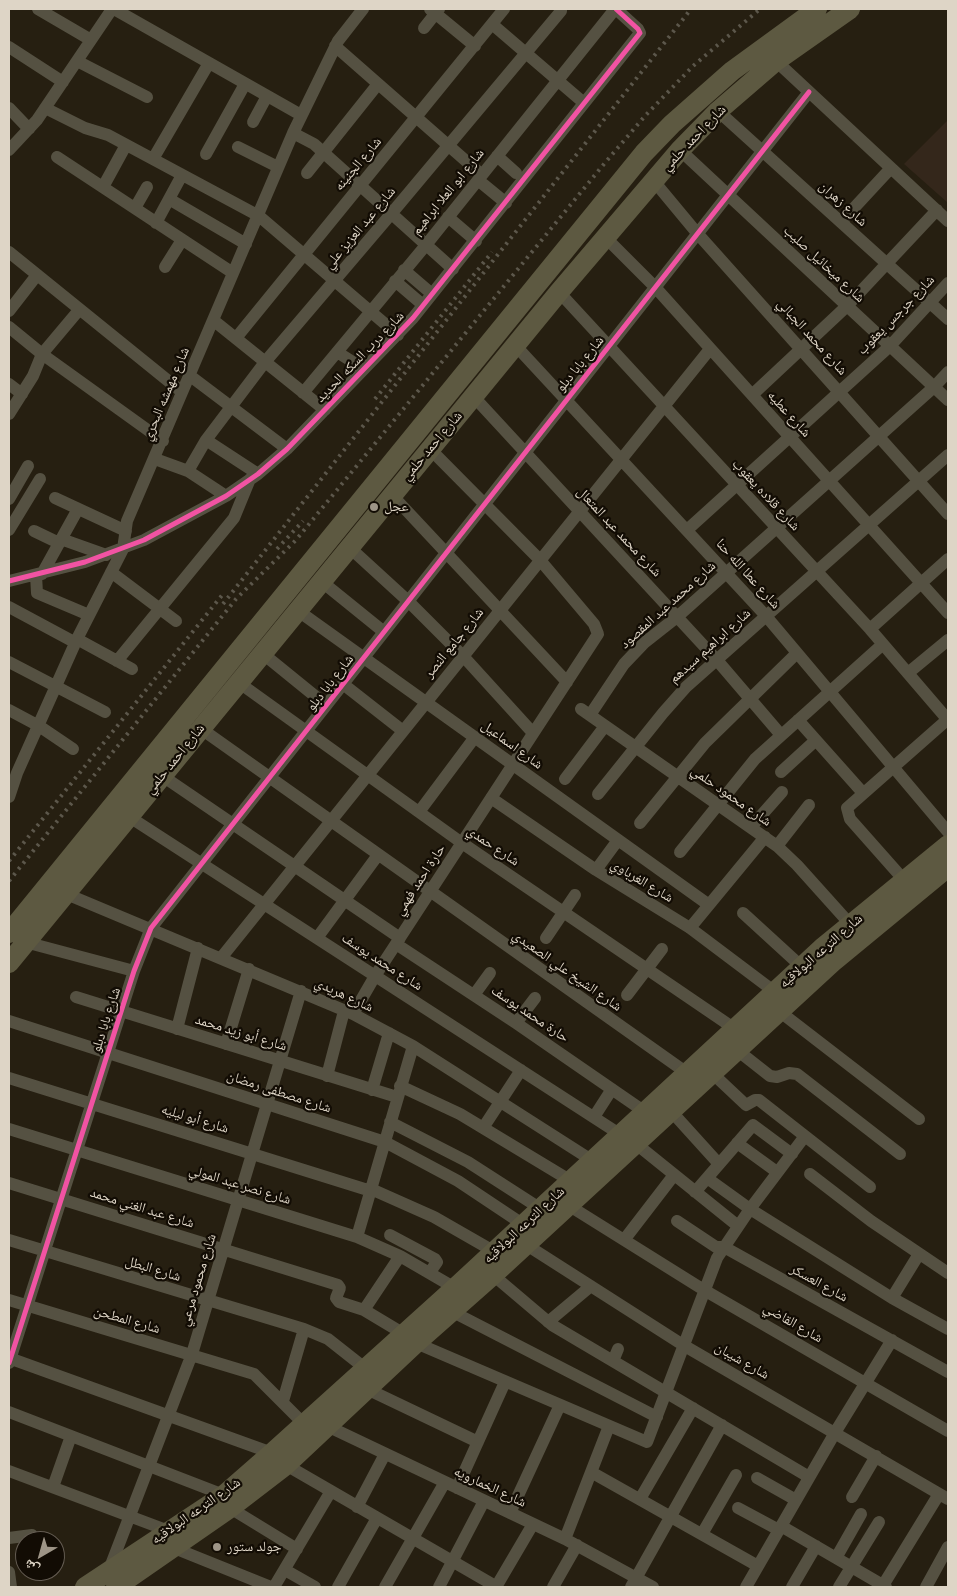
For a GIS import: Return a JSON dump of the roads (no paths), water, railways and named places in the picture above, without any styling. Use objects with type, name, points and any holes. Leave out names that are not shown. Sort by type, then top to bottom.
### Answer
[{"type":"main road","name":"شارع احمد حلمي","points":[[9,963],[17,938],[151,756],[524,303],[639,160],[672,124],[732,70],[817,9]]},
{"type":"main road","name":"شارع احمد حلمي","points":[[17,938],[64,893],[653,180],[718,111],[776,61],[850,9]]},
{"type":"main road","points":[[524,303],[540,315]]},
{"type":"main road","name":"شارع الترعه البولاقيه","points":[[410,1338],[451,1311],[493,1275],[524,1235],[541,1209],[593,1161],[670,1111],[780,1011],[828,955],[850,924],[948,845]]},
{"type":"main road","name":"شارع الترعه البولاقيه","points":[[85,1587],[112,1580],[227,1502],[279,1459],[315,1423],[410,1338],[455,1288],[495,1252],[568,1205],[628,1139],[645,1112],[802,967],[828,955],[947,869]]},
{"type":"street","points":[[38,9],[91,40]]},
{"type":"street","points":[[11,143],[29,129],[45,108],[113,9],[301,115]]},
{"type":"street","name":"شارع مهمشه البحري","points":[[9,797],[13,771],[39,726],[89,615],[123,549],[127,521],[259,216],[293,132],[335,46],[363,9]]},
{"type":"street","name":"شارع الجنينه","points":[[236,338],[504,9]]},
{"type":"street","name":"شارع عبد العزيز علي","points":[[188,471],[206,440],[265,362],[335,281],[561,9]]},
{"type":"street","name":"شارع درب السكه الحديد","points":[[10,582],[106,555],[165,530],[226,496],[287,449],[398,334],[423,305],[476,241],[640,33],[638,28],[616,9]]},
{"type":"street","name":"شارع ابو العلا ابراهيم","points":[[303,393],[426,245],[616,9]]},
{"type":"street","points":[[424,28],[435,10],[475,46]]},
{"type":"street","points":[[492,24],[584,104]]},
{"type":"street","points":[[335,46],[448,145],[506,203]]},
{"type":"street","points":[[9,47],[63,82]]},
{"type":"street","points":[[77,61],[147,97]]},
{"type":"street","points":[[776,61],[948,221]]},
{"type":"street","points":[[153,159],[210,63]]},
{"type":"street","points":[[206,154],[245,84]]},
{"type":"street","points":[[307,173],[378,84]]},
{"type":"street","name":"شارع بابا دبلو","points":[[9,1360],[134,971],[151,928],[809,92]]},
{"type":"street","points":[[253,122],[267,96]]},
{"type":"street","points":[[9,108],[29,129]]},
{"type":"street","points":[[45,108],[126,144],[259,216],[398,334]]},
{"type":"street","name":"شارع زهران","points":[[718,111],[948,320]]},
{"type":"street","points":[[293,132],[309,140],[453,269]]},
{"type":"street","points":[[102,187],[126,144]]},
{"type":"street","points":[[238,147],[278,167]]},
{"type":"street","name":"شارع ميخائيل صليب","points":[[680,150],[948,400]]},
{"type":"street","points":[[497,156],[516,173]]},
{"type":"street","points":[[57,157],[233,273]]},
{"type":"street","points":[[840,222],[891,168]]},
{"type":"street","points":[[156,223],[182,175]]},
{"type":"street","name":"شارع محمد الجبالي","points":[[653,180],[697,233],[948,514]]},
{"type":"street","points":[[135,208],[147,187]]},
{"type":"street","points":[[169,199],[246,244]]},
{"type":"street","points":[[752,395],[847,306],[937,210]]},
{"type":"street","points":[[448,217],[476,241]]},
{"type":"street","name":"شارع عطيه","points":[[605,237],[655,287],[948,613]]},
{"type":"street","points":[[165,267],[182,240]]},
{"type":"street","points":[[9,252],[182,392]]},
{"type":"street","points":[[404,270],[432,294]]},
{"type":"street","points":[[9,310],[37,275]]},
{"type":"street","points":[[395,281],[423,305]]},
{"type":"street","name":"شارع جرجس يعقوب","points":[[687,530],[890,346],[948,282]]},
{"type":"street","name":"شارع قلاده يعقوب","points":[[559,292],[870,629],[948,720]]},
{"type":"street","points":[[9,414],[22,394],[42,354],[79,310]]},
{"type":"street","points":[[213,320],[325,410]]},
{"type":"street","points":[[9,326],[42,354],[162,441]]},
{"type":"street","name":"شارع عطا الله حنا","points":[[515,345],[766,616],[948,832]]},
{"type":"street","name":"شارع جامع النصر","points":[[221,958],[710,349]]},
{"type":"street","points":[[337,352],[364,369]]},
{"type":"street","name":"شارع محمد عبد المقصود","points":[[586,712],[633,654],[880,436],[948,372]]},
{"type":"street","points":[[189,375],[287,449]]},
{"type":"street","points":[[9,384],[22,394]]},
{"type":"street","name":"شارع محمد عبد المتعال","points":[[474,397],[716,659],[781,735]]},
{"type":"street","points":[[117,660],[234,518],[254,476],[206,440]]},
{"type":"street","points":[[430,449],[540,560]]},
{"type":"street","name":"شارع ابراهيم سيدهم","points":[[598,794],[686,687],[948,455]]},
{"type":"street","points":[[155,459],[188,471],[226,496]]},
{"type":"street","points":[[21,510],[9,501],[28,466]]},
{"type":"street","points":[[9,530],[40,479]]},
{"type":"street","points":[[392,495],[567,682]]},
{"type":"street","points":[[55,498],[126,531]]},
{"type":"street","points":[[78,508],[39,574],[37,593],[89,615]]},
{"type":"street","points":[[34,531],[106,555]]},
{"type":"street","points":[[349,547],[408,601],[463,656],[533,733]]},
{"type":"street","points":[[870,629],[948,559]]},
{"type":"street","name":"حارة احمد فهمي","points":[[327,1076],[349,1013],[376,976],[596,637],[597,629],[594,624],[540,560]]},
{"type":"street","points":[[111,572],[176,620]]},
{"type":"street","points":[[321,581],[384,632]]},
{"type":"street","points":[[9,607],[132,669]]},
{"type":"street","name":"شارع اسماعيل","points":[[297,610],[709,905]]},
{"type":"street","points":[[908,673],[948,640]]},
{"type":"street","points":[[680,852],[755,759],[883,644]]},
{"type":"street","points":[[262,653],[326,705]]},
{"type":"street","points":[[640,823],[677,776],[750,697],[797,653]]},
{"type":"street","points":[[9,662],[105,712]]},
{"type":"street","name":"شارع حمدي","points":[[238,682],[462,843],[735,1029]]},
{"type":"street","points":[[342,684],[403,731]]},
{"type":"street","points":[[9,710],[39,726],[74,749]]},
{"type":"street","name":"شارع محمود حلمي","points":[[586,712],[777,846],[797,865],[850,924]]},
{"type":"street","points":[[798,720],[863,793]]},
{"type":"street","points":[[904,880],[847,814],[847,808],[948,720]]},
{"type":"street","points":[[565,779],[605,726]]},
{"type":"street","name":"شارع الشيخ علي الصعيدي","points":[[200,728],[687,1073]]},
{"type":"street","points":[[419,812],[475,737]]},
{"type":"street","points":[[781,772],[816,740]]},
{"type":"street","name":"حارة محمد يوسف","points":[[161,775],[345,900],[398,941],[645,1112]]},
{"type":"street","points":[[751,828],[782,792]]},
{"type":"street","name":"شارع الغرباوي","points":[[491,798],[596,870],[690,928],[775,992]]},
{"type":"street","points":[[777,846],[809,805]]},
{"type":"street","name":"شارع محمد يوسف","points":[[128,816],[628,1139],[738,1226]]},
{"type":"street","points":[[690,928],[765,837]]},
{"type":"street","points":[[596,870],[618,840]]},
{"type":"street","points":[[317,938],[378,855]]},
{"type":"street","name":"شارع هريدي","points":[[64,893],[301,991],[389,1033],[414,1046],[593,1161]]},
{"type":"street","points":[[546,938],[575,895]]},
{"type":"street","points":[[743,913],[802,967]]},
{"type":"street","points":[[17,938],[134,971]]},
{"type":"street","points":[[177,1029],[198,948]]},
{"type":"street","points":[[627,995],[662,949]]},
{"type":"street","points":[[226,1044],[249,969]]},
{"type":"street","points":[[474,994],[490,973]]},
{"type":"street","name":"شارع محمود مرعي","points":[[112,1580],[130,1516],[192,1354],[301,991]]},
{"type":"street","name":"شارع أبو زيد محمد","points":[[76,997],[372,1090],[399,1092],[483,1128],[572,1181]]},
{"type":"street","points":[[516,1023],[535,998]]},
{"type":"street","points":[[780,1011],[919,1119]]},
{"type":"street","name":"شارع مصطفى رمضان","points":[[9,1021],[385,1142],[458,1181],[524,1235]]},
{"type":"street","points":[[372,1090],[389,1033]]},
{"type":"street","points":[[357,1237],[414,1046]]},
{"type":"street","points":[[737,1050],[770,1076],[778,1077],[789,1073],[796,1074],[900,1154]]},
{"type":"street","points":[[483,1128],[521,1070]]},
{"type":"street","points":[[712,1073],[746,1105],[759,1100],[870,1187]]},
{"type":"street","name":"شارع أبو ليليه","points":[[9,1078],[371,1190],[434,1217],[495,1252]]},
{"type":"street","points":[[594,1117],[612,1089]]},
{"type":"street","points":[[670,1111],[719,1164]]},
{"type":"street","points":[[390,1122],[468,1162],[541,1209]]},
{"type":"street","points":[[695,1192],[753,1125],[792,1154]]},
{"type":"street","name":"شارع نصر عبد المولي","points":[[9,1129],[357,1237],[400,1256],[455,1288]]},
{"type":"street","points":[[400,1256],[364,1310],[410,1338],[505,1382],[647,1442],[704,1290],[724,1247],[805,1136]]},
{"type":"street","points":[[738,1142],[777,1172]]},
{"type":"street","points":[[810,1174],[871,1222],[948,1273]]},
{"type":"street","points":[[624,1240],[674,1175]]},
{"type":"street","points":[[707,1178],[750,1209],[892,1298],[948,1329]]},
{"type":"street","name":"شارع عبد الغني محمد","points":[[9,1183],[338,1285],[340,1288],[336,1298],[339,1302],[364,1310]]},
{"type":"street","name":"شارع القاضي","points":[[568,1205],[704,1290],[867,1382],[948,1431]]},
{"type":"street","name":"شارع العسكر","points":[[677,1221],[716,1248],[724,1247],[948,1372]]},
{"type":"street","points":[[390,1235],[435,1258],[436,1262],[430,1272]]},
{"type":"street","name":"شارع شيبان","points":[[524,1235],[591,1286],[683,1345],[836,1431],[944,1496]]},
{"type":"street","name":"شارع البطل","points":[[9,1240],[304,1329],[328,1339],[366,1379],[478,1442]]},
{"type":"street","points":[[892,1298],[919,1254]]},
{"type":"street","points":[[493,1275],[548,1322],[809,1477]]},
{"type":"street","points":[[548,1322],[591,1286]]},
{"type":"street","name":"شارع المطحن","points":[[9,1300],[254,1374],[282,1401],[315,1423]]},
{"type":"street","points":[[451,1311],[657,1416]]},
{"type":"street","points":[[282,1401],[304,1329]]},
{"type":"street","points":[[746,1587],[836,1431],[892,1340]]},
{"type":"street","points":[[613,1361],[618,1348]]},
{"type":"street","points":[[9,1360],[168,1416],[279,1459],[330,1491],[496,1587],[533,1524]]},
{"type":"street","points":[[457,1488],[505,1382]]},
{"type":"street","points":[[510,1513],[560,1406]]},
{"type":"street","points":[[640,1499],[694,1408]]},
{"type":"street","points":[[9,1412],[149,1466],[227,1502],[297,1549]]},
{"type":"street","name":"شارع الخمارويه","points":[[315,1423],[577,1545],[634,1583],[654,1587]]},
{"type":"street","points":[[634,1583],[722,1425]]},
{"type":"street","points":[[565,1539],[608,1426]]},
{"type":"street","points":[[53,1487],[71,1436]]},
{"type":"street","points":[[357,1506],[385,1454]]},
{"type":"street","points":[[852,1498],[876,1456]]},
{"type":"street","points":[[9,1471],[130,1516],[172,1540],[273,1587],[285,1570],[330,1491]]},
{"type":"street","points":[[591,1472],[758,1566]]},
{"type":"street","points":[[702,1534],[736,1475]]},
{"type":"street","points":[[757,1478],[796,1500]]},
{"type":"street","points":[[385,1587],[445,1482]]},
{"type":"street","points":[[738,1508],[816,1546],[884,1587],[944,1496]]},
{"type":"street","points":[[439,1587],[484,1501]]},
{"type":"street","points":[[836,1558],[861,1514]]},
{"type":"street","points":[[338,1587],[377,1518]]},
{"type":"street","points":[[840,1587],[879,1522]]},
{"type":"street","points":[[558,1586],[577,1545]]},
{"type":"street","points":[[792,1587],[816,1546]]},
{"type":"street","points":[[926,1587],[948,1547]]},
{"type":"street","points":[[285,1570],[314,1587]]},
{"type":"street","points":[[9,1572],[11,1587]]},
{"type":"railway","points":[[223,604],[691,9]]},
{"type":"railway","points":[[9,881],[236,599],[296,540],[645,116],[693,66],[760,9]]},
{"type":"railway","points":[[375,399],[492,252]]},
{"type":"railway","points":[[277,549],[303,521]]},
{"type":"railway","points":[[9,861],[223,594]]},
{"type":"place","name":"عجل","points":[[374,507]]},
{"type":"place","name":"جولد ستور","points":[[217,1547]]}]
